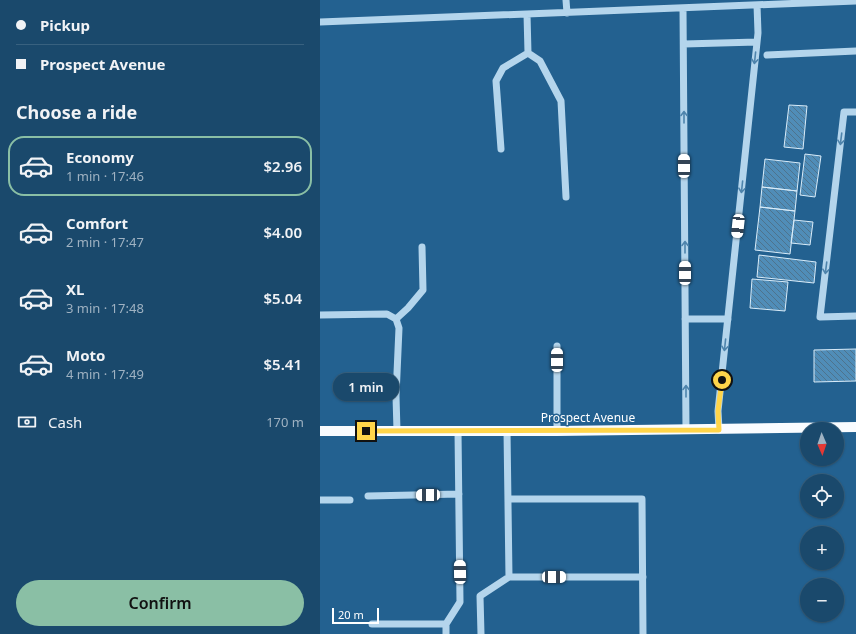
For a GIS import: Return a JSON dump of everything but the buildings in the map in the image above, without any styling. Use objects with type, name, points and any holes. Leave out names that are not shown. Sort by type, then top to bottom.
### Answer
[{"type":"main road","name":"Prospect Avenue","points":[[320,431],[719,430],[856,427]]},
{"type":"street","points":[[566,0],[567,12]]},
{"type":"street","points":[[320,22],[856,2]]},
{"type":"street","points":[[719,430],[718,411],[757,42],[757,5]]},
{"type":"street","points":[[683,8],[686,430]]},
{"type":"street","points":[[527,14],[528,53]]},
{"type":"street","points":[[684,44],[757,42]]},
{"type":"street","points":[[767,55],[856,51]]},
{"type":"street","points":[[501,149],[496,81],[503,68],[528,53]]},
{"type":"street","points":[[528,53],[540,61],[561,101],[566,197]]},
{"type":"street","points":[[856,112],[844,112],[820,317],[856,316]]},
{"type":"street","points":[[396,319],[408,308],[423,290],[424,280],[422,247]]},
{"type":"street","points":[[320,315],[387,314],[396,319],[399,328],[396,396],[397,431]]},
{"type":"street","points":[[686,319],[728,319]]},
{"type":"street","points":[[557,346],[557,431]]},
{"type":"street","points":[[446,634],[446,624],[460,602],[458,431]]},
{"type":"street","points":[[507,431],[509,577]]},
{"type":"street","points":[[368,496],[458,494]]},
{"type":"street","points":[[508,499],[642,499],[643,634]]},
{"type":"street","points":[[320,500],[350,500]]},
{"type":"street","points":[[481,634],[480,596],[509,577],[643,577]]},
{"type":"street","points":[[372,624],[446,624]]},
{"type":"route","points":[[366,431],[719,430],[718,411],[722,380]]}]
